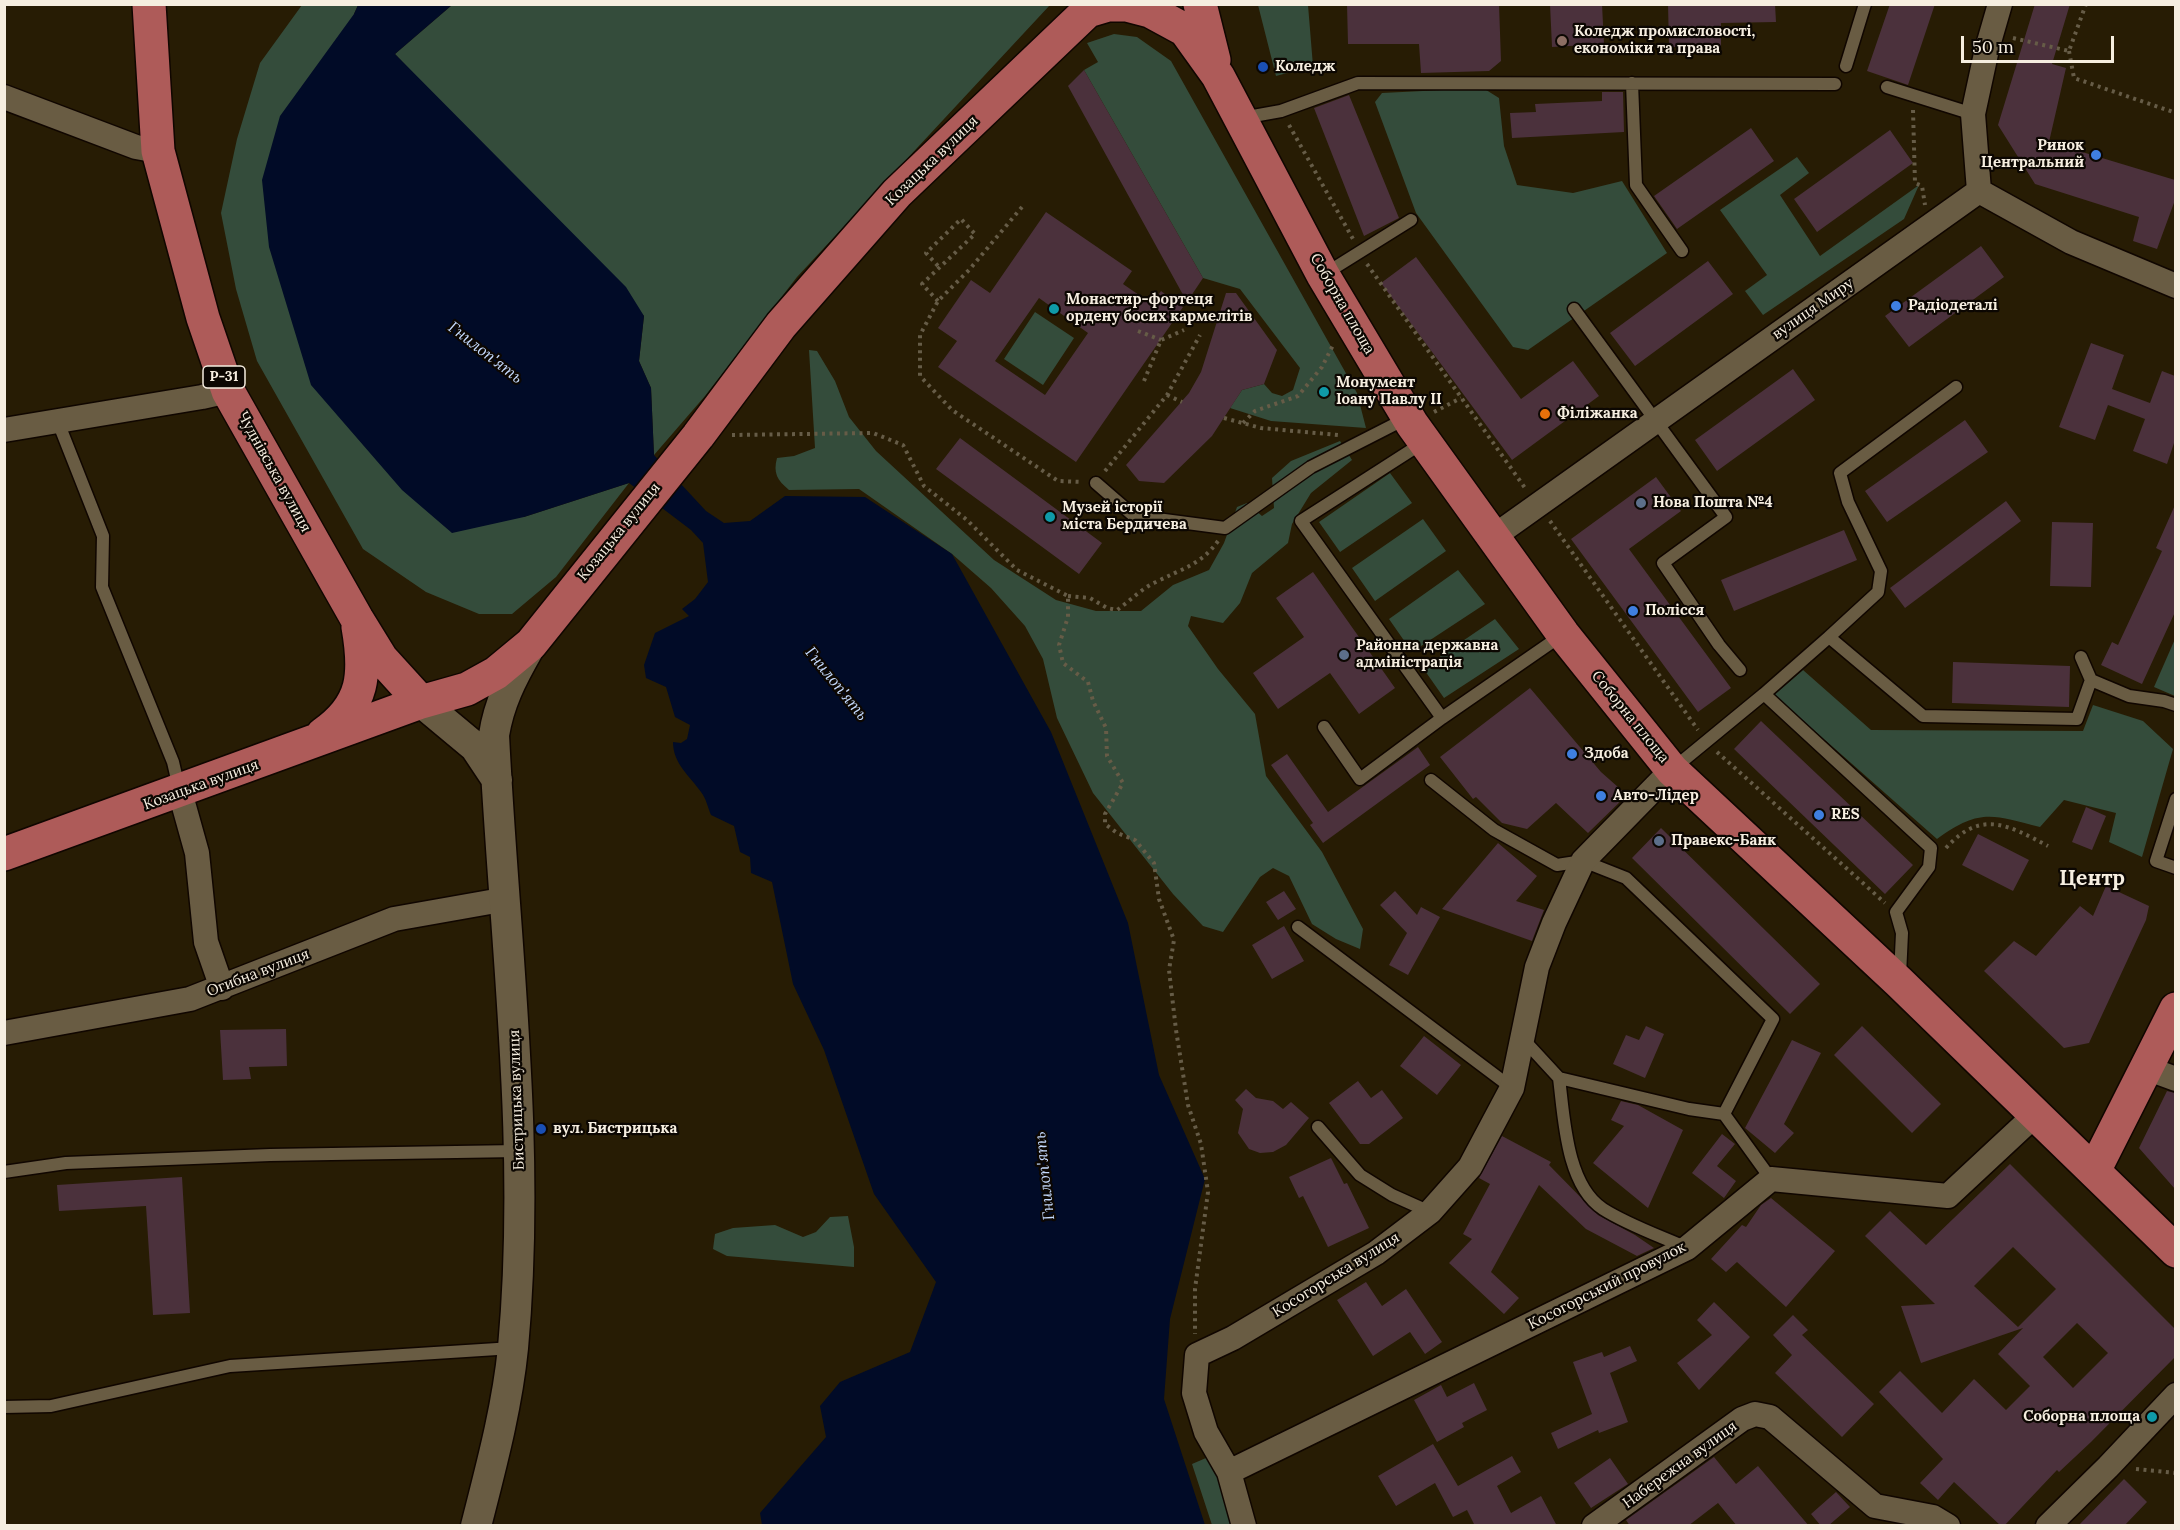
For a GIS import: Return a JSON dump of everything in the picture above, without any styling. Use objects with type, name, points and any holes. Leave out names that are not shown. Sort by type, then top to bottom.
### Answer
[{"type":"main road","name":"Чуднівська вулиця","points":[[149,4],[158,151],[203,318],[228,391],[381,658],[421,702]]},
{"type":"main road","name":"Соборна площа","points":[[1200,4],[1218,76]]},
{"type":"main road","name":"Соборна площа","points":[[1092,8],[1108,5],[1127,6],[1170,21],[1185,30],[1218,76],[1323,274],[1493,537],[1563,634],[1672,770],[1899,982],[2175,1251]]},
{"type":"main road","name":"Козацька вулиця","points":[[4,854],[180,792],[421,702],[467,689],[487,678],[531,644],[609,544],[713,435],[781,326],[897,193],[1092,8]]},
{"type":"main road","points":[[304,746],[338,724],[355,703],[360,687],[362,651],[357,619]]},
{"type":"main road","points":[[2094,1171],[2161,1073],[2175,1009]]},
{"type":"street","points":[[2000,4],[1973,114],[1979,190],[2071,242],[2175,286]]},
{"type":"street","points":[[4,98],[136,147],[158,151]]},
{"type":"street","name":"вулиця Миру","points":[[1493,537],[1979,190]]},
{"type":"street","points":[[4,430],[228,391]]},
{"type":"street","points":[[497,780],[494,735],[498,714],[508,684],[531,644]]},
{"type":"street","name":"Бистрицька вулиця","points":[[421,702],[475,747],[497,780],[507,899],[518,1076],[521,1212],[513,1348],[502,1421],[476,1526]]},
{"type":"street","name":"Косогорська вулиця","points":[[1197,1355],[1233,1338],[1376,1253],[1430,1212],[1470,1167],[1512,1088],[1537,967],[1554,923],[1583,861],[1672,770]]},
{"type":"street","points":[[180,792],[197,853],[206,942],[222,988]]},
{"type":"street","name":"Огибна вулиця","points":[[4,1034],[190,999],[394,919],[507,899]]},
{"type":"street","points":[[1771,1179],[1948,1196],[2035,1114]]},
{"type":"street","name":"Косогорський провулок","points":[[1229,1472],[1687,1248],[1771,1179]]},
{"type":"street","points":[[1197,1355],[1194,1393],[1206,1432],[1229,1472],[1244,1526]]},
{"type":"street","points":[[2048,1526],[2108,1467],[2175,1395]]},
{"type":"street","name":"Набережна вулиця","points":[[1594,1526],[1610,1517],[1742,1419],[1755,1414],[1770,1417],[1875,1506],[1934,1518],[1948,1526]]},
{"type":"lane","points":[[1846,66],[1865,4]]},
{"type":"lane","points":[[1241,118],[1281,111],[1358,83],[1835,84]]},
{"type":"lane","points":[[1632,83],[1636,185],[1682,251]]},
{"type":"lane","points":[[1887,87],[1973,114]]},
{"type":"lane","points":[[1323,274],[1411,220]]},
{"type":"lane","points":[[1574,309],[1726,517],[1663,563],[1719,645],[1740,670]]},
{"type":"lane","points":[[1672,770],[1764,694],[1878,592],[1881,571],[1848,502],[1840,473],[1956,387]]},
{"type":"lane","points":[[58,422],[103,536],[102,587],[174,762],[180,792]]},
{"type":"lane","points":[[1096,483],[1134,516],[1225,528],[1311,468],[1379,434],[1422,424]]},
{"type":"lane","points":[[1422,424],[1301,521],[1442,718]]},
{"type":"lane","points":[[1324,727],[1360,779],[1442,718],[1563,634]]},
{"type":"lane","points":[[1829,637],[1923,716],[2077,719],[2091,680],[2081,657]]},
{"type":"lane","points":[[2091,680],[2129,696],[2164,701],[2175,705]]},
{"type":"lane","points":[[1764,694],[1931,848],[1929,867],[1896,912],[1902,933],[1899,982]]},
{"type":"lane","points":[[1431,780],[1494,830],[1557,865],[1583,861],[1626,878],[1773,1019],[1724,1114]]},
{"type":"lane","points":[[2175,799],[2156,861],[2175,868]]},
{"type":"lane","points":[[1298,927],[1512,1088]]},
{"type":"lane","points":[[1523,1039],[1559,1078],[1689,1109],[1724,1114],[1771,1179]]},
{"type":"lane","points":[[1559,1078],[1570,1158],[1587,1192],[1602,1209],[1687,1248]]},
{"type":"lane","points":[[1318,1127],[1360,1175],[1392,1195],[1430,1212]]},
{"type":"lane","points":[[4,1172],[66,1163],[246,1155],[519,1151]]},
{"type":"lane","points":[[4,1407],[51,1406],[230,1366],[513,1348]]},
{"type":"path","points":[[2086,4],[2069,51],[2074,78],[2175,113]]},
{"type":"path","points":[[1991,34],[2069,51]]},
{"type":"path","points":[[1281,111],[1360,252],[1531,496]]},
{"type":"path","points":[[1022,207],[969,270],[938,301],[920,335],[920,376],[952,410],[1058,481],[1096,483],[1167,395],[1200,335]]},
{"type":"path","points":[[938,301],[922,284],[975,234],[961,219],[926,253],[939,267]]},
{"type":"path","points":[[1144,381],[1161,340],[1184,330]]},
{"type":"path","points":[[1138,331],[1161,340]]},
{"type":"path","points":[[1243,423],[1255,411],[1298,396],[1322,367],[1337,337]]},
{"type":"path","points":[[1167,395],[1182,402]]},
{"type":"path","points":[[1422,424],[1461,398]]},
{"type":"path","points":[[1224,418],[1261,428],[1333,435],[1379,434]]},
{"type":"path","points":[[713,435],[873,433],[886,436],[903,445],[924,486],[967,520],[1017,570],[1068,596],[1090,598],[1107,608],[1117,610],[1153,583],[1194,566],[1208,555],[1225,528]]},
{"type":"path","points":[[1550,520],[1706,742],[1896,912]]},
{"type":"path","points":[[1068,596],[1068,617],[1059,645],[1063,663],[1088,682],[1093,701],[1106,728],[1107,756],[1123,783],[1105,814],[1105,824],[1117,833],[1135,840],[1154,863],[1160,899],[1174,940],[1169,970],[1176,1030],[1188,1105],[1201,1144],[1208,1192],[1193,1317],[1197,1355]]},
{"type":"path","points":[[1929,867],[1957,836],[1978,824],[2001,824],[2048,846]]},
{"type":"path","points":[[2108,1467],[2175,1473]]},
{"type":"green space","points":[[302,5],[358,5],[354,14],[524,517],[629,483],[556,577],[512,614],[479,614],[426,592],[363,549],[257,361],[236,289],[221,213],[237,139],[260,63]]},
{"type":"green space","points":[[452,5],[1050,5],[797,277],[705,396],[654,455],[651,388],[639,361],[644,316],[395,54]]},
{"type":"green space","points":[[1258,5],[1308,5],[1313,66],[1276,76]]},
{"type":"green space","points":[[1114,34],[1137,37],[1171,61],[1357,393],[1366,428],[1271,421],[1230,408],[1242,390],[1264,384],[1272,393],[1282,396],[1293,390],[1300,368],[1240,289],[1203,278],[1084,70],[1098,62],[1087,43]]},
{"type":"green space","points":[[1483,88],[1499,98],[1504,146],[1517,185],[1573,193],[1622,181],[1667,253],[1528,350],[1513,347],[1416,213],[1375,102],[1382,93]]},
{"type":"green space","points":[[1797,157],[1809,173],[1780,195],[1820,256],[1919,185],[1904,219],[1763,315],[1745,291],[1767,275],[1720,210]]},
{"type":"green space","points":[[1035,312],[1074,338],[1043,385],[1004,359]]},
{"type":"green space","points":[[809,350],[817,351],[835,381],[849,417],[876,451],[994,560],[1056,600],[1096,611],[1141,611],[1173,585],[1209,570],[1224,543],[1237,507],[1247,503],[1262,516],[1274,508],[1272,478],[1291,461],[1340,441],[1352,460],[1311,493],[1292,524],[1288,543],[1252,573],[1240,603],[1223,623],[1191,616],[1188,626],[1218,669],[1255,714],[1266,776],[1322,852],[1363,929],[1360,949],[1336,939],[1312,924],[1289,876],[1273,868],[1260,877],[1223,932],[1203,926],[1173,894],[1093,793],[1057,718],[1043,659],[1025,626],[991,588],[952,554],[859,489],[789,490],[782,483],[776,472],[777,458],[794,456],[815,448]]},
{"type":"green space","points":[[1390,473],[1412,503],[1340,552],[1319,522]]},
{"type":"green space","points":[[1423,519],[1446,551],[1375,601],[1352,568]]},
{"type":"green space","points":[[1458,570],[1485,604],[1412,652],[1389,619]]},
{"type":"green space","points":[[1495,619],[1519,649],[1444,698],[1423,668]]},
{"type":"green space","points":[[2175,639],[2176,696],[2154,687]]},
{"type":"green space","points":[[1803,670],[1871,730],[2083,731],[2093,705],[2143,721],[2173,749],[2142,857],[2109,842],[2116,813],[2064,800],[2040,827],[1998,817],[1976,818],[1964,822],[1937,839],[1774,695]]},
{"type":"green space","points":[[848,1216],[854,1247],[854,1267],[727,1256],[713,1249],[715,1234],[733,1228],[775,1225],[803,1237],[816,1232],[830,1217]]},
{"type":"green space","points":[[1206,1458],[1221,1473],[1236,1525],[1212,1525],[1192,1464]]},
{"type":"water","name":"Гнилоп'ять","points":[[358,5],[452,5],[395,54],[626,287],[644,316],[639,361],[651,388],[654,455],[706,511],[724,523],[750,521],[785,496],[865,497],[952,554],[1051,732],[1128,923],[1159,1075],[1205,1179],[1170,1319],[1164,1399],[1205,1525],[762,1525],[760,1513],[826,1437],[820,1406],[840,1382],[910,1352],[936,1282],[874,1194],[824,1050],[793,984],[772,882],[751,873],[750,857],[740,852],[734,826],[711,815],[703,794],[679,763],[674,750],[673,742],[681,743],[687,739],[690,725],[675,717],[666,687],[646,678],[644,665],[655,633],[689,616],[682,609],[695,599],[708,582],[703,543],[691,530],[629,483],[524,517],[452,533],[402,490],[311,385],[269,247],[262,180],[280,116],[354,14]]},
{"type":"building","points":[[1347,4],[1499,4],[1501,61],[1489,71],[1421,73],[1419,44],[1348,44]]},
{"type":"building","name":"Коледж промисловості, економіки та права","points":[[1550,4],[1602,4],[1604,44],[1552,47]]},
{"type":"building","name":"Коледж промисловості, економіки та права","points":[[1668,4],[1775,4],[1776,22],[1721,23],[1721,46],[1669,47]]},
{"type":"building","points":[[1890,4],[1935,4],[1908,85],[1867,71]]},
{"type":"building","points":[[2035,4],[2070,4],[2052,64],[2066,68],[2049,142],[2175,180],[2175,200],[2157,249],[2133,241],[2139,217],[2035,184],[1998,125]]},
{"type":"building","points":[[1084,70],[1203,278],[1187,302],[1068,86]]},
{"type":"building","points":[[1602,92],[1623,92],[1624,132],[1512,138],[1510,113],[1536,112],[1535,104],[1602,101]]},
{"type":"building","points":[[1349,95],[1399,218],[1364,236],[1314,108]]},
{"type":"building","points":[[1751,128],[1774,161],[1677,229],[1654,196]]},
{"type":"building","points":[[1890,130],[1913,163],[1817,232],[1794,199]]},
{"type":"building","points":[[1046,212],[1132,271],[1123,284],[1152,304],[1161,291],[1183,307],[1076,462],[938,367],[957,341],[938,328],[971,280],[990,293]],"holes":[[[1039,298],[1088,333],[1045,395],[995,361]]]},
{"type":"building","points":[[1981,246],[2004,277],[1909,347],[1885,316]]},
{"type":"building","points":[[1416,257],[1521,399],[1573,361],[1599,396],[1512,460],[1381,283]]},
{"type":"building","points":[[1708,261],[1733,294],[1635,366],[1610,333]]},
{"type":"building","points":[[1226,293],[1236,293],[1277,350],[1264,384],[1242,390],[1212,436],[1164,483],[1139,481],[1126,465],[1189,393],[1201,372]]},
{"type":"building","points":[[2091,343],[2124,355],[2112,389],[2150,403],[2162,371],[2175,376],[2175,440],[2167,464],[2133,451],[2145,419],[2108,405],[2095,440],[2059,427]]},
{"type":"building","points":[[1793,369],[1815,400],[1717,471],[1695,440]]},
{"type":"building","points":[[1965,420],[1988,452],[1887,522],[1865,491]]},
{"type":"building","points":[[960,438],[1102,543],[1079,574],[936,469]]},
{"type":"building","points":[[1656,477],[1681,511],[1629,549],[1731,688],[1698,712],[1571,539]]},
{"type":"building","points":[[2006,501],[2021,521],[1905,608],[1890,588]]},
{"type":"building","points":[[2175,505],[2175,612],[2142,684],[2101,665],[2112,642],[2118,645],[2162,551],[2156,548]]},
{"type":"building","points":[[2052,522],[2093,523],[2091,587],[2050,586]]},
{"type":"building","points":[[1844,530],[1857,560],[1734,611],[1721,580]]},
{"type":"building","name":"Районна державна адміністрація","points":[[1313,572],[1395,688],[1359,714],[1330,673],[1278,709],[1253,673],[1304,637],[1276,598]]},
{"type":"building","points":[[1953,662],[2070,666],[2069,707],[1952,703]]},
{"type":"building","points":[[1530,688],[1601,772],[1627,795],[1588,833],[1556,803],[1527,829],[1502,823],[1476,797],[1473,799],[1440,757]]},
{"type":"building","points":[[1761,721],[1913,865],[1885,894],[1734,749]]},
{"type":"building","points":[[1418,747],[1430,765],[1323,843],[1310,825],[1313,823],[1271,765],[1287,754],[1328,812]]},
{"type":"building","points":[[2086,807],[2106,816],[2092,850],[2072,842]]},
{"type":"building","points":[[1661,828],[1820,984],[1790,1014],[1632,858]]},
{"type":"building","points":[[1978,834],[2029,860],[2013,891],[1962,865]]},
{"type":"building","points":[[1498,843],[1537,876],[1516,901],[1544,910],[1532,941],[1442,909]]},
{"type":"building","points":[[2106,886],[2149,906],[2146,920],[2089,1043],[2064,1048],[1984,971],[2014,941],[2036,956],[2080,906],[2093,916]]},
{"type":"building","points":[[1284,891],[1296,909],[1278,920],[1266,902]]},
{"type":"building","points":[[1395,891],[1417,915],[1421,907],[1440,917],[1408,975],[1389,965],[1407,933],[1380,905]]},
{"type":"building","points":[[1284,926],[1304,961],[1272,979],[1252,945]]},
{"type":"building","points":[[1646,1026],[1664,1034],[1645,1078],[1613,1064],[1626,1035],[1639,1040]]},
{"type":"building","points":[[1862,1026],[1941,1104],[1912,1133],[1834,1055]]},
{"type":"building","points":[[286,1029],[287,1066],[249,1067],[251,1079],[223,1080],[220,1030]]},
{"type":"building","points":[[1424,1036],[1461,1065],[1437,1095],[1400,1066]]},
{"type":"building","points":[[1792,1040],[1821,1053],[1784,1124],[1794,1133],[1775,1153],[1745,1128]]},
{"type":"building","points":[[1358,1081],[1371,1098],[1382,1090],[1403,1118],[1369,1144],[1360,1144],[1329,1103]]},
{"type":"building","points":[[1246,1089],[1256,1098],[1273,1101],[1283,1109],[1291,1102],[1309,1118],[1286,1145],[1273,1152],[1260,1153],[1249,1149],[1238,1133],[1243,1109],[1235,1100]]},
{"type":"building","points":[[2167,1091],[2175,1093],[2175,1189],[2139,1148]]},
{"type":"building","points":[[1621,1101],[1638,1105],[1683,1130],[1648,1208],[1593,1163],[1624,1126],[1611,1120]]},
{"type":"building","points":[[1722,1134],[1735,1144],[1717,1166],[1736,1181],[1724,1198],[1692,1173]]},
{"type":"building","points":[[1502,1136],[1551,1162],[1549,1165],[1598,1215],[1654,1248],[1637,1256],[1586,1229],[1539,1185],[1491,1272],[1519,1298],[1504,1314],[1449,1263],[1472,1239],[1463,1234],[1490,1184],[1479,1178]]},
{"type":"building","points":[[1331,1158],[1344,1184],[1347,1183],[1369,1228],[1328,1247],[1303,1196],[1299,1198],[1289,1177]]},
{"type":"building","points":[[2010,1164],[2175,1329],[2175,1357],[2091,1442],[2059,1472],[2057,1470],[2004,1526],[2001,1526],[1954,1482],[1938,1500],[1920,1483],[1943,1459],[1879,1392],[1900,1371],[1942,1413],[1974,1379],[2006,1410],[2030,1386],[1998,1354],[2023,1328],[1921,1363],[1901,1306],[1935,1304],[1865,1236],[1890,1211],[1926,1245]],"holes":[[[2013,1247],[2056,1289],[2018,1327],[1974,1286]],[[2077,1323],[2108,1353],[2073,1388],[2043,1357]]]},
{"type":"building","points":[[182,1177],[190,1313],[153,1315],[146,1206],[59,1211],[57,1185]]},
{"type":"building","points":[[1771,1198],[1835,1251],[1786,1307],[1737,1262],[1726,1272],[1711,1259],[1742,1225],[1746,1227],[1761,1205]]},
{"type":"building","points":[[1366,1282],[1382,1306],[1406,1289],[1442,1342],[1425,1354],[1410,1332],[1373,1356],[1337,1300]]},
{"type":"building","points":[[1714,1302],[1750,1337],[1699,1390],[1677,1363],[1712,1335],[1697,1320]]},
{"type":"building","points":[[1793,1315],[1808,1330],[1802,1335],[1874,1404],[1842,1437],[1775,1373],[1792,1355],[1773,1335]]},
{"type":"building","points":[[1630,1346],[1637,1361],[1610,1373],[1628,1422],[1599,1433],[1598,1430],[1558,1449],[1551,1433],[1592,1414],[1573,1362],[1602,1352],[1604,1357]]},
{"type":"building","points":[[1474,1383],[1487,1410],[1462,1423],[1464,1427],[1437,1442],[1414,1400],[1441,1385],[1447,1397]]},
{"type":"building","points":[[1433,1444],[1458,1486],[1512,1456],[1521,1472],[1497,1486],[1511,1513],[1541,1496],[1557,1526],[1475,1526],[1467,1510],[1453,1517],[1435,1483],[1396,1506],[1378,1476]]},
{"type":"building","points":[[1714,1457],[1736,1484],[1758,1466],[1809,1526],[1737,1526],[1718,1503],[1688,1526],[1630,1526],[1626,1520]]},
{"type":"building","points":[[1610,1458],[1628,1484],[1591,1508],[1574,1483]]},
{"type":"building","points":[[2124,1479],[2147,1502],[2124,1526],[2078,1526]]},
{"type":"building","points":[[1836,1492],[1850,1507],[1828,1526],[1821,1526],[1811,1514]]},
{"type":"place","name":"Коледж промисловості, економіки та права","points":[[1562,41]]},
{"type":"place","name":"Коледж","points":[[1263,67]]},
{"type":"place","name":"Ринок Центральний","points":[[2096,155]]},
{"type":"place","name":"Радіодеталі","points":[[1896,306]]},
{"type":"place","name":"Монастир-фортеця ордену босих кармелітів","points":[[1054,309]]},
{"type":"place","name":"Монумент Іоану Павлу ІІ","points":[[1324,392]]},
{"type":"place","name":"Філіжанка","points":[[1545,414]]},
{"type":"place","name":"Нова Пошта №4","points":[[1641,503]]},
{"type":"place","name":"Музей історії міста Бердичева","points":[[1050,517]]},
{"type":"place","name":"Полісся","points":[[1633,611]]},
{"type":"place","name":"Районна державна адміністрація","points":[[1344,655]]},
{"type":"place","name":"Здоба","points":[[1572,754]]},
{"type":"place","name":"Авто-Лідер","points":[[1601,796]]},
{"type":"place","name":"RES","points":[[1819,815]]},
{"type":"place","name":"Правекс-Банк","points":[[1659,841]]},
{"type":"place","name":"вул. Бистрицька","points":[[541,1129]]},
{"type":"place","name":"Соборна площа","points":[[2152,1417]]},
{"type":"district","name":"Центр","points":[[2092,879]]}]
